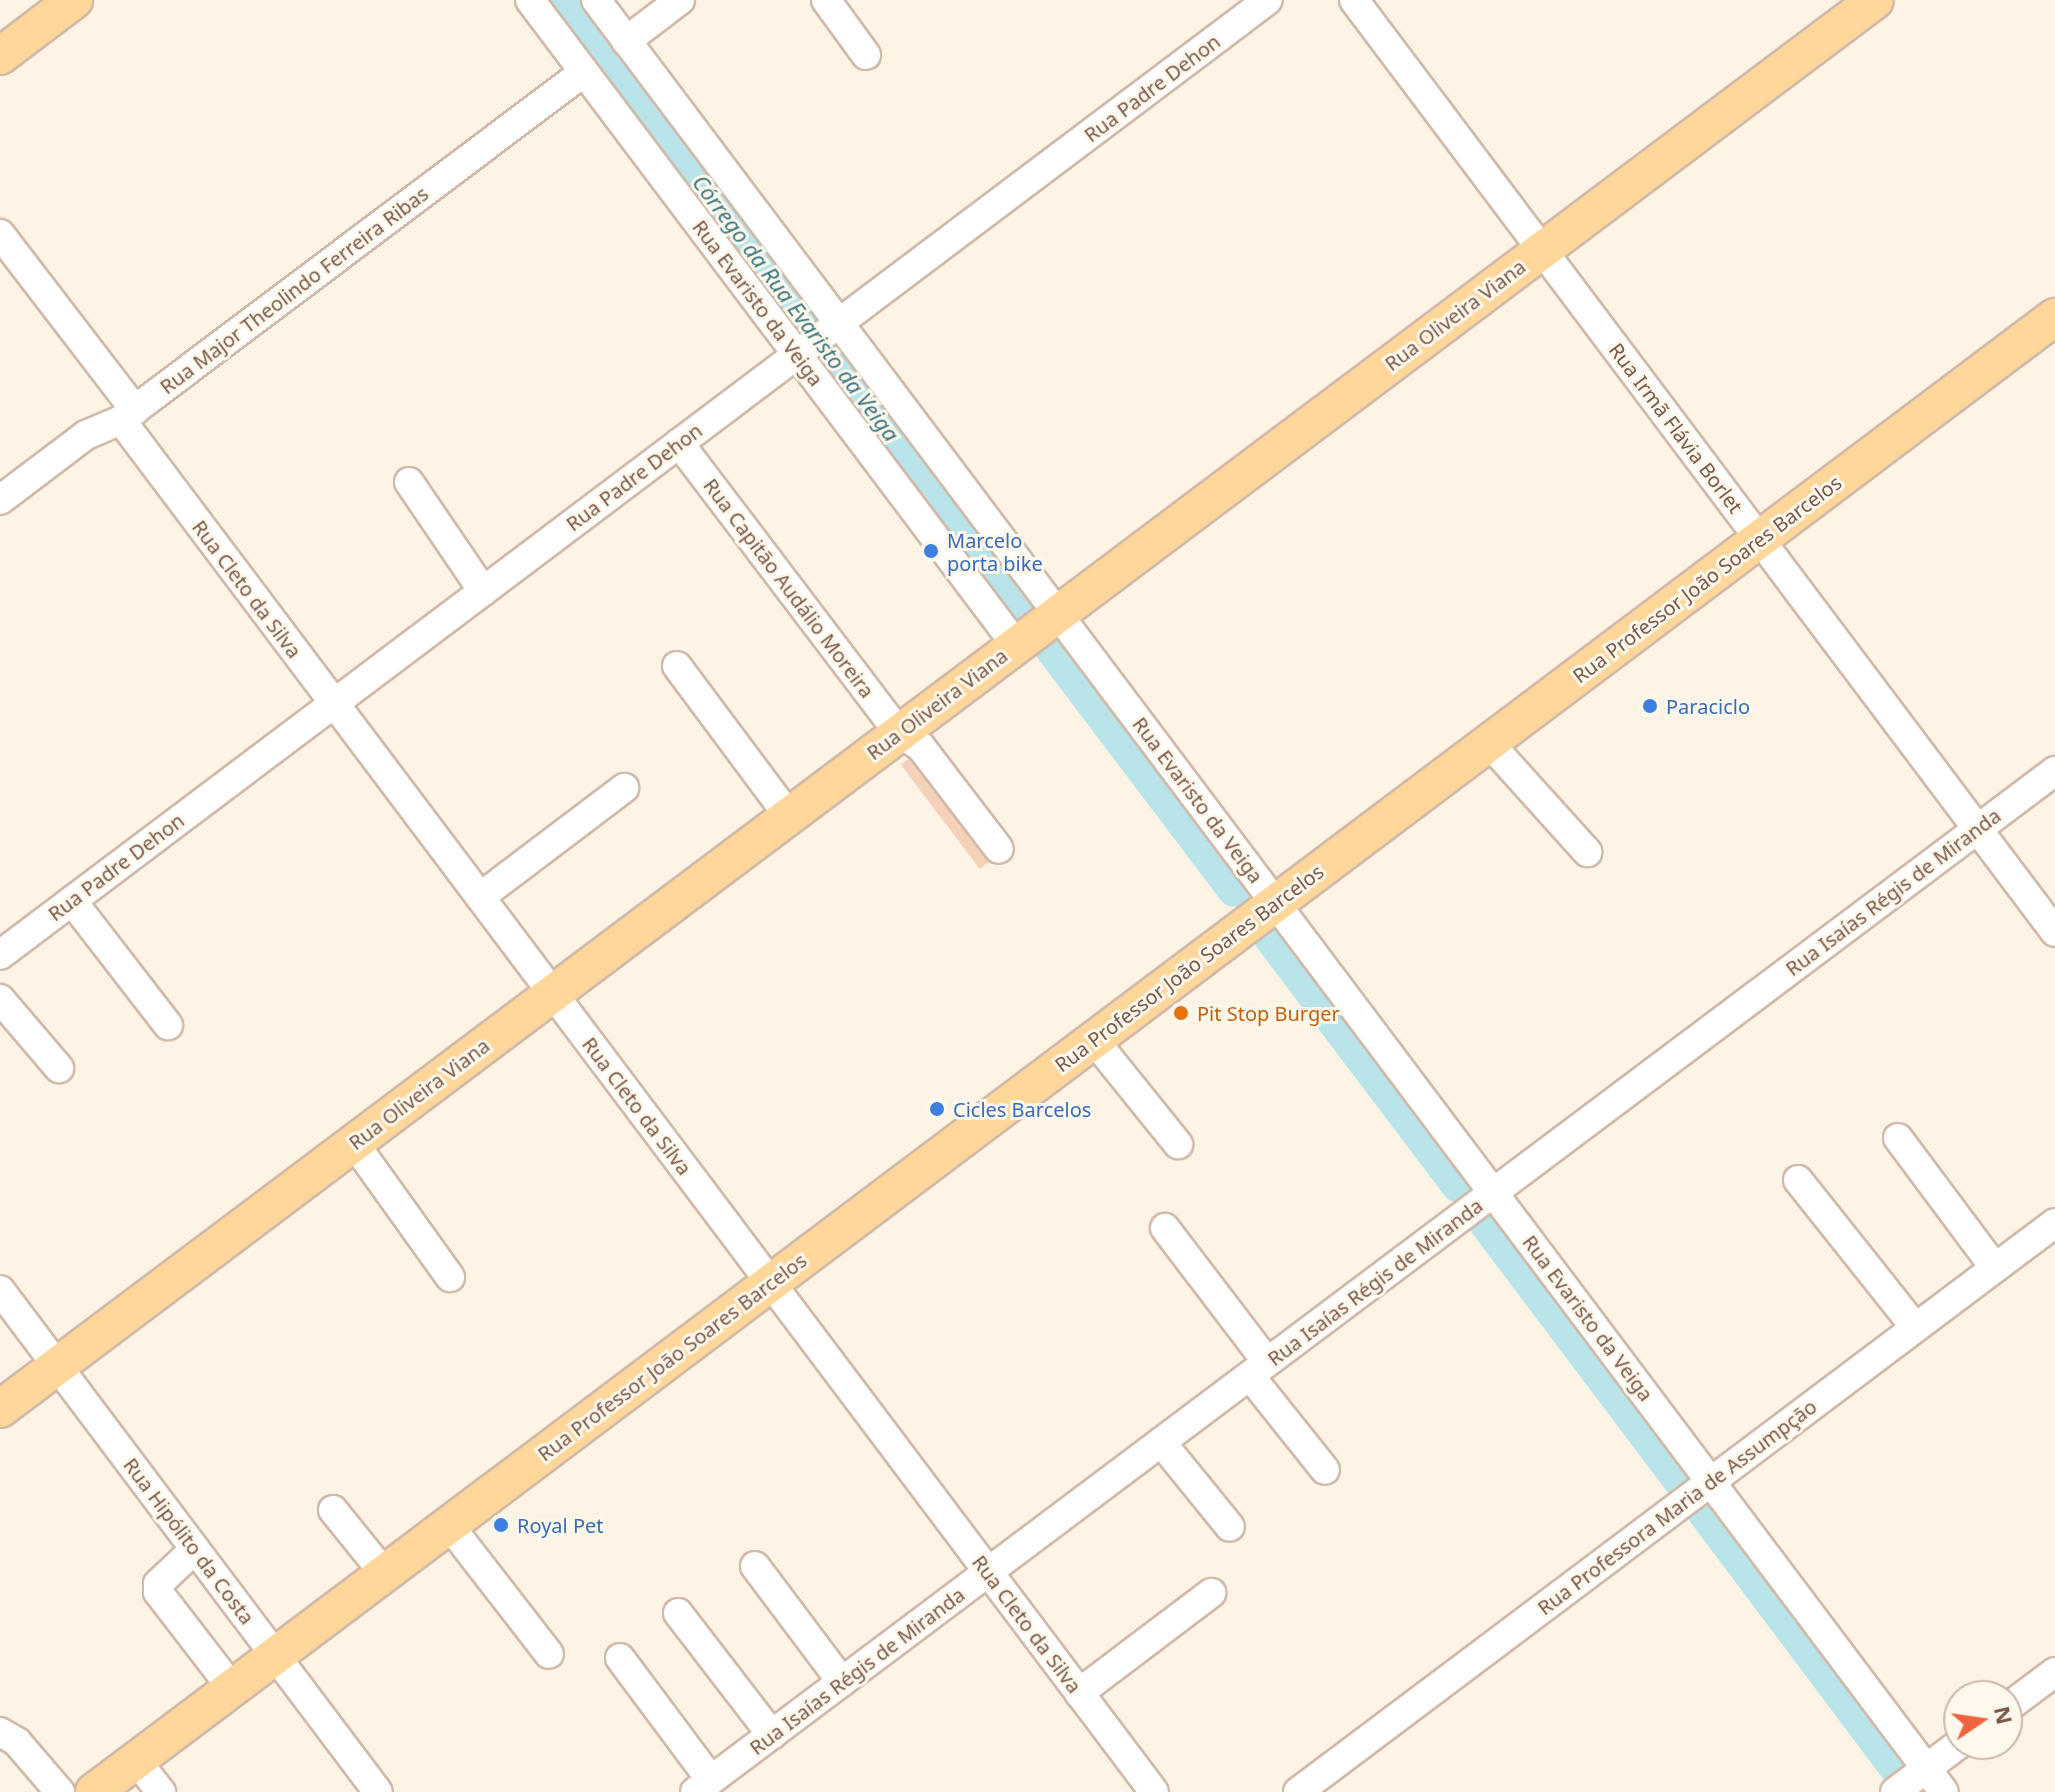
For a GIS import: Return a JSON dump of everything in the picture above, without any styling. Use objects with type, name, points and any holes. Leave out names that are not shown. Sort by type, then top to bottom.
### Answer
[{"type":"main road","points":[[0,56],[74,0]]},
{"type":"main road","name":"Rua Oliveira Viana","points":[[0,1409],[1875,0]]},
{"type":"main road","name":"Rua Professor João Soares Barcelos","points":[[94,1792],[2055,317]]},
{"type":"street","name":"Rua Evaristo da Veiga","points":[[530,0],[1016,645]]},
{"type":"street","name":"Rua Evaristo da Veiga","points":[[596,0],[1711,1482],[1913,1779],[1944,1792]]},
{"type":"street","points":[[626,41],[680,0]]},
{"type":"street","points":[[826,0],[866,55]]},
{"type":"street","name":"Rua Padre Dehon","points":[[0,955],[1268,0]]},
{"type":"street","name":"Rua Irmã Flávia Borlet","points":[[1354,0],[2055,932]]},
{"type":"street","name":"Rua Major Theolindo Ferreira Ribas","points":[[0,500],[86,435],[128,415],[584,72]]},
{"type":"street","name":"Rua Cleto da Silva","points":[[0,234],[334,703],[1154,1792]]},
{"type":"street","name":"Rua Capitão Audálio Moreira","points":[[679,443],[899,733],[921,747],[999,849]]},
{"type":"street","points":[[409,482],[483,591]]},
{"type":"street","points":[[677,666],[789,816]]},
{"type":"street","points":[[1489,743],[1587,852]]},
{"type":"street","name":"Rua Isaías Régis de Miranda","points":[[702,1788],[2055,771]]},
{"type":"street","points":[[480,897],[624,788]]},
{"type":"street","points":[[72,901],[168,1025]]},
{"type":"street","points":[[0,999],[59,1068]]},
{"type":"street","points":[[1094,1040],[1178,1144]]},
{"type":"street","points":[[1898,1138],[1995,1268]]},
{"type":"street","points":[[354,1143],[450,1277]]},
{"type":"street","points":[[1798,1180],[1915,1327]]},
{"type":"street","name":"Rua Professora Maria de Assumpção","points":[[1298,1792],[2055,1223]]},
{"type":"street","points":[[1165,1228],[1325,1470]]},
{"type":"street","name":"Rua Hipólito da Costa","points":[[0,1290],[378,1792]]},
{"type":"street","points":[[1161,1442],[1230,1527]]},
{"type":"street","points":[[333,1510],[384,1573]]},
{"type":"street","points":[[449,1525],[549,1654]]},
{"type":"street","points":[[195,1549],[158,1584],[158,1592],[232,1688]]},
{"type":"street","points":[[755,1566],[842,1682]]},
{"type":"street","points":[[1079,1693],[1211,1593]]},
{"type":"street","points":[[678,1613],[772,1735]]},
{"type":"street","points":[[620,1658],[702,1788]]},
{"type":"street","points":[[2023,1696],[2055,1672]]},
{"type":"street","points":[[0,1732],[17,1742],[60,1792]]},
{"type":"street","points":[[1913,1779],[1943,1756]]},
{"type":"street","points":[[136,1760],[161,1792]]},
{"type":"building","points":[[920,750],[999,855],[980,869],[901,764]]},
{"type":"waterway","name":"Córrego da Rua Evaristo da Veiga","points":[[565,0],[1027,616]]},
{"type":"waterway","name":"Córrego da Rua Evaristo da Veiga","points":[[1049,645],[1234,890]]},
{"type":"waterway","name":"Córrego da Rua Evaristo da Veiga","points":[[1271,938],[1458,1185]]},
{"type":"waterway","name":"Córrego da Rua Evaristo da Veiga","points":[[1482,1218],[1678,1478]]},
{"type":"waterway","name":"Córrego da Rua Evaristo da Veiga","points":[[1704,1512],[1914,1792]]},
{"type":"place","name":"Marcelo porta bike","points":[[931,551]]},
{"type":"place","name":"Paraciclo","points":[[1650,706]]},
{"type":"place","name":"Pit Stop Burger","points":[[1181,1013]]},
{"type":"place","name":"Cicles Barcelos","points":[[937,1109]]},
{"type":"place","name":"Royal Pet","points":[[501,1525]]}]
